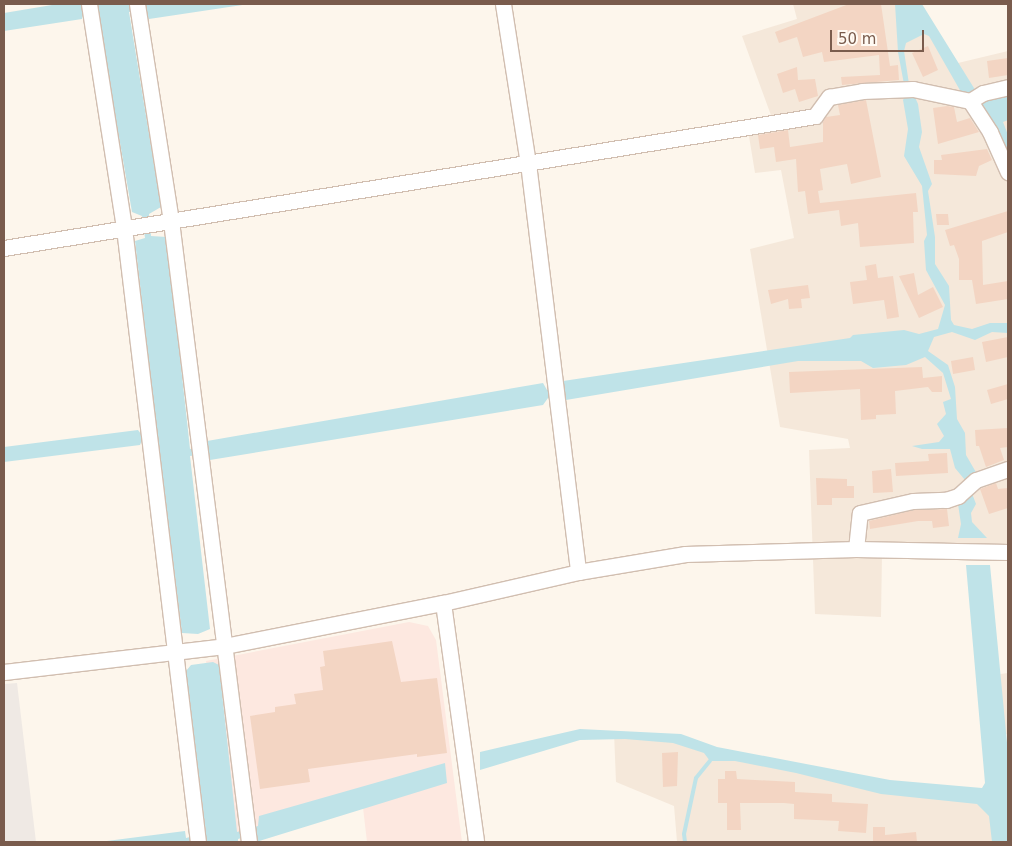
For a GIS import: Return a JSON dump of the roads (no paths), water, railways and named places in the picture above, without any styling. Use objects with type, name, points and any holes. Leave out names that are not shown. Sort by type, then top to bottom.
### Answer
[{"type":"street","points":[[503,4],[528,163],[578,572]]},
{"type":"street","points":[[90,8],[130,227],[148,436],[173,652],[198,837]]},
{"type":"street","points":[[138,9],[164,222],[200,451],[249,836]]},
{"type":"street","points":[[4,248],[815,116],[829,97],[862,91],[908,90],[974,99],[1008,87]]},
{"type":"street","points":[[974,99],[1008,172]]},
{"type":"street","points":[[856,549],[860,513],[912,501],[946,500],[958,496],[969,484],[1008,469]]},
{"type":"street","points":[[4,672],[225,646],[443,602],[578,572],[685,554],[856,549],[1008,552]]},
{"type":"street","points":[[443,602],[476,842]]},
{"type":"water","points":[[58,4],[249,4],[149,19],[144,10],[129,12],[161,207],[149,214],[151,236],[167,237],[190,449],[204,447],[207,441],[543,383],[547,390],[562,387],[563,381],[850,338],[853,335],[904,330],[919,334],[938,329],[945,305],[926,270],[924,241],[927,235],[922,186],[904,156],[908,129],[903,100],[906,95],[898,52],[895,4],[922,4],[982,101],[1008,94],[1008,120],[1003,122],[1008,135],[1008,159],[995,129],[969,92],[961,92],[929,36],[924,34],[906,43],[904,51],[909,84],[918,104],[922,132],[919,147],[932,184],[928,191],[935,237],[935,264],[949,286],[951,320],[954,325],[972,329],[990,323],[1008,323],[1008,333],[992,332],[975,340],[952,332],[934,337],[928,351],[948,365],[955,387],[957,419],[965,433],[966,455],[977,474],[971,491],[976,504],[971,513],[972,522],[987,538],[958,538],[961,524],[958,504],[965,480],[955,468],[950,449],[922,449],[912,446],[939,442],[944,436],[937,424],[946,414],[943,402],[951,399],[943,373],[925,357],[906,365],[873,368],[861,361],[798,361],[566,400],[562,395],[548,398],[543,405],[210,460],[206,454],[190,456],[210,629],[198,634],[182,633],[158,438],[142,440],[140,445],[4,462],[4,447],[138,430],[141,434],[157,432],[135,241],[145,238],[142,216],[132,212],[97,10],[83,12],[82,19],[4,31],[4,13]]},
{"type":"water","points":[[966,565],[990,565],[1008,753],[1008,842],[992,842],[989,816],[977,804],[881,794],[796,773],[735,761],[710,761],[704,753],[673,743],[625,739],[580,740],[480,770],[480,752],[580,729],[681,734],[717,747],[890,780],[982,788],[985,783]]},
{"type":"water","points":[[213,662],[219,665],[237,832],[258,826],[259,816],[445,763],[447,783],[256,842],[255,834],[238,839],[238,842],[207,842],[206,839],[189,842],[99,842],[185,831],[186,838],[206,833],[186,671],[191,665]]},
{"type":"waterway","points":[[685,842],[684,834],[696,778],[710,761]]}]
